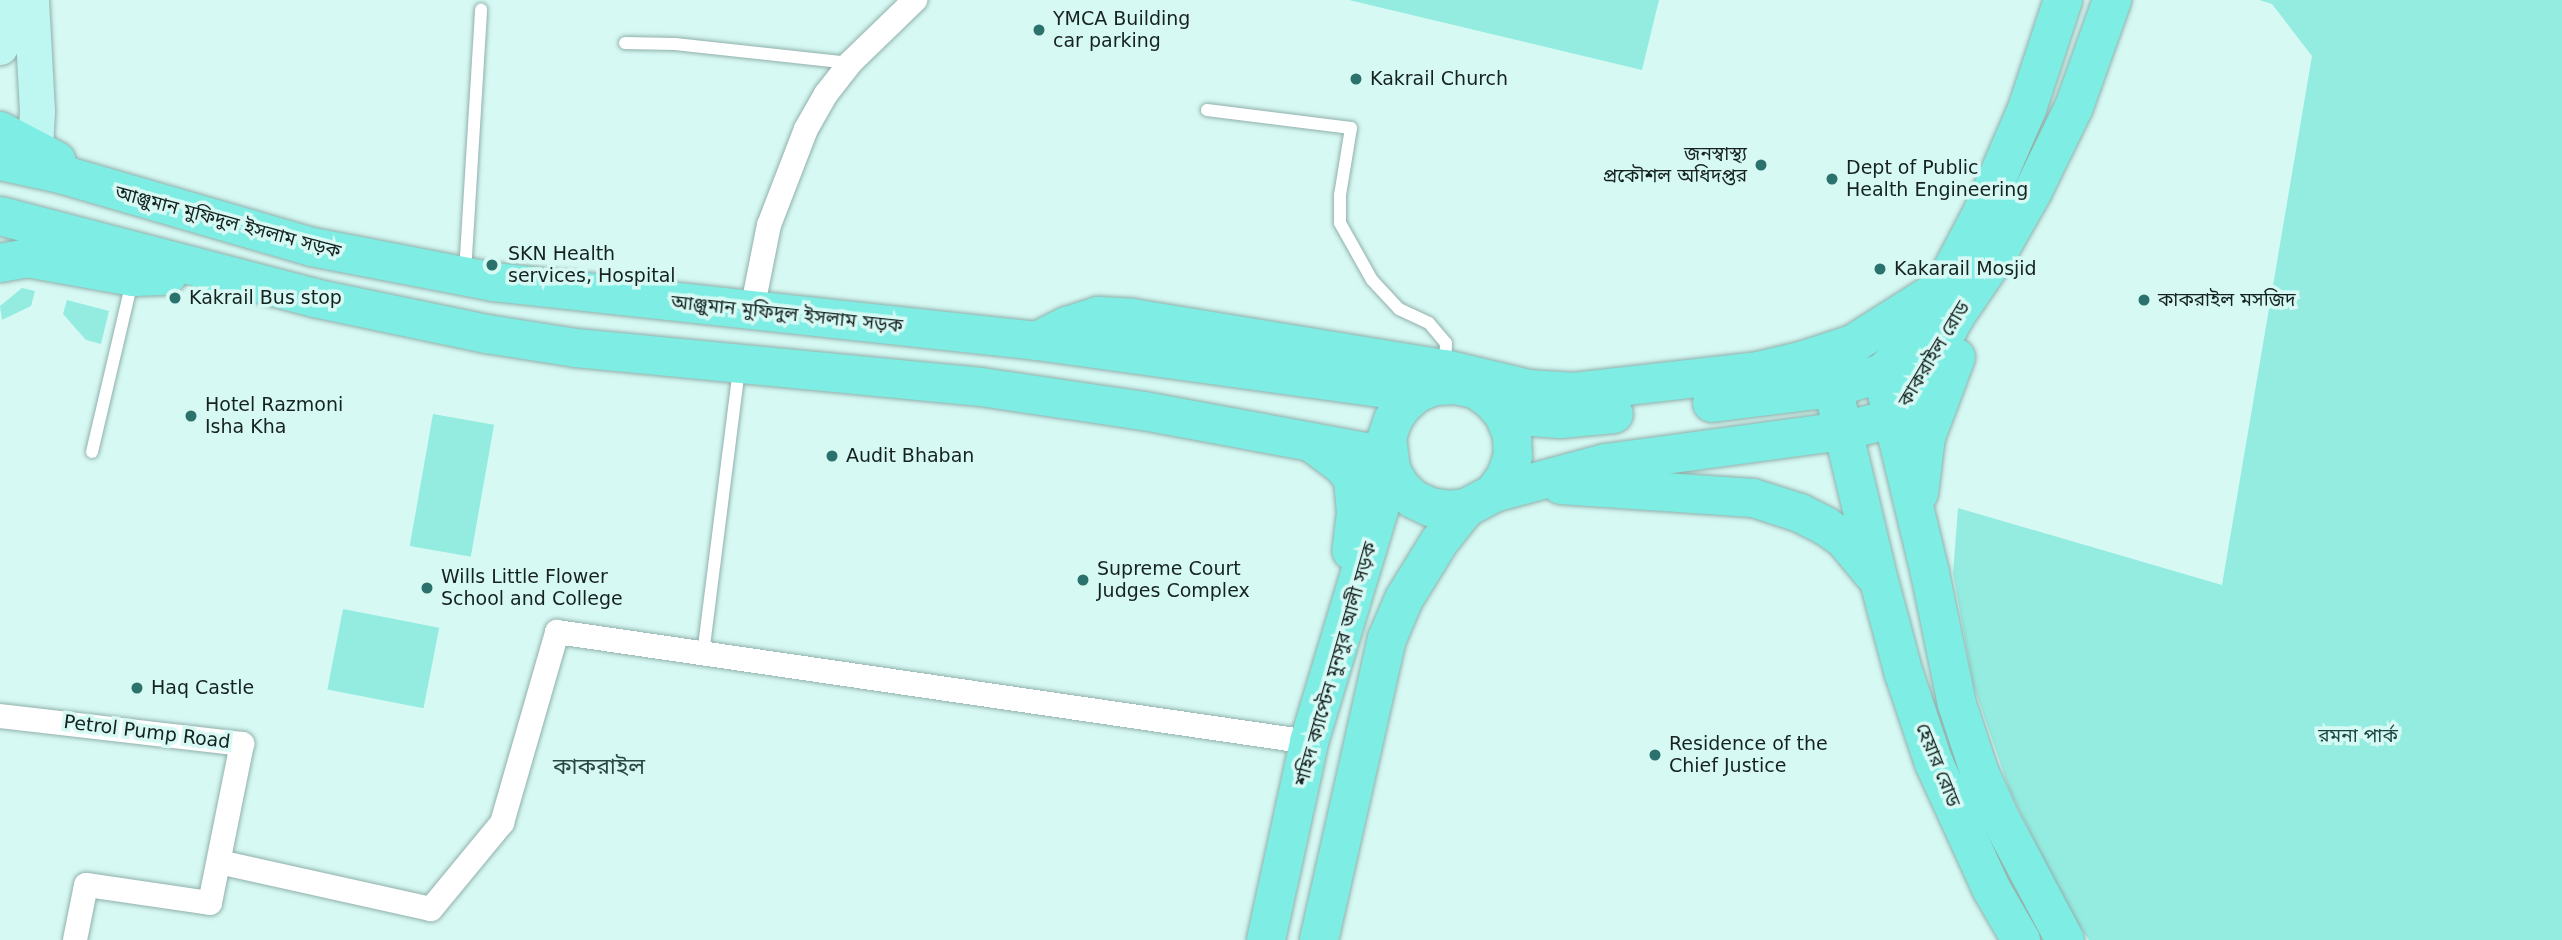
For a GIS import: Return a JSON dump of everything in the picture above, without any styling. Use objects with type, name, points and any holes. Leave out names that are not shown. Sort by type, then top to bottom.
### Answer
[{"type":"main road","name":"কাকরাইল রোড","points":[[1466,391],[1560,419],[1833,388],[1882,373],[1904,348],[1943,287],[1982,213],[2043,67],[2063,0]]},
{"type":"main road","name":"কাকরাইল রোড","points":[[1480,500],[1536,481],[1606,464],[1843,431],[1892,419],[1913,394],[1956,315],[1995,258],[2074,107],[2112,0]]},
{"type":"main road","name":"আঞ্জুমান মুফিদুল ইসলাম সড়ক","points":[[0,131],[21,159],[81,180],[312,247],[465,276],[1466,391]]},
{"type":"main road","points":[[21,159],[1,218],[388,315],[576,348],[981,387],[1308,440],[1389,463]]},
{"type":"main road","points":[[0,263],[27,258],[133,277],[177,276],[203,270]]},
{"type":"main road","points":[[1919,534],[1919,492],[1926,437],[1995,258]]},
{"type":"main road","points":[[1480,500],[1448,510],[1430,507],[1400,486],[1389,463],[1392,420],[1403,405],[1466,391],[1528,389],[1574,392],[1758,371],[1853,345],[1943,287]]},
{"type":"main road","points":[[1882,373],[1957,704],[1979,771],[2000,818],[2065,940]]},
{"type":"main road","name":"হেয়ার রোড","points":[[1833,388],[1879,581],[1904,674],[1934,764],[1992,890],[2021,940]]},
{"type":"main road","points":[[1319,940],[1387,639],[1404,599],[1432,554],[1506,475],[1513,456],[1512,435],[1466,391]]},
{"type":"main road","points":[[1308,440],[1343,466],[1353,479],[1356,513],[1342,588],[1342,629]]},
{"type":"main road","name":"শহিদ ক্যাপ্টেন মুনসুর আলী সড়ক","points":[[1266,940],[1309,743],[1342,629],[1373,538],[1389,463]]},
{"type":"main road","points":[[1536,481],[1589,489],[1753,498],[1800,513],[1824,525],[1844,540],[1879,581]]},
{"type":"street","points":[[0,47],[12,0]]},
{"type":"street","points":[[21,159],[37,111],[31,0]]},
{"type":"street","points":[[752,310],[769,225],[806,129],[826,94],[850,63],[915,0]]},
{"type":"street","points":[[219,862],[430,909],[502,823],[557,632],[1309,743]]},
{"type":"street","name":"Petrol Pump Road","points":[[0,716],[242,744],[210,903],[86,885],[75,940]]},
{"type":"lane","points":[[465,276],[481,9]]},
{"type":"lane","points":[[625,43],[675,44],[850,63]]},
{"type":"lane","points":[[1208,110],[1351,128],[1340,195],[1340,223],[1372,281],[1399,309],[1429,323],[1446,343],[1466,391]]},
{"type":"lane","points":[[92,452],[133,277]]},
{"type":"lane","points":[[703,654],[740,365]]},
{"type":"green space","points":[[1349,0],[1659,0],[1642,70]]},
{"type":"green space","name":"রমনা পার্ক","points":[[2259,0],[2562,0],[2562,940],[2089,940],[2067,908],[2010,791],[1973,684],[1953,573],[1958,508],[2222,585],[2312,56],[2272,4]]},
{"type":"green space","points":[[22,288],[35,291],[31,306],[2,320],[0,306]]},
{"type":"green space","points":[[67,300],[109,311],[101,344],[86,340],[63,314]]},
{"type":"green space","points":[[433,414],[494,425],[471,557],[410,546]]},
{"type":"green space","points":[[343,609],[439,628],[424,708],[327,689]]},
{"type":"place","name":"YMCA Building car parking","points":[[1039,30]]},
{"type":"place","name":"Kakrail Church","points":[[1356,79]]},
{"type":"place","name":"জনস্বাস্থ্য প্রকৌশল অধিদপ্তর","points":[[1761,165]]},
{"type":"place","name":"Dept of Public Health Engineering","points":[[1832,179]]},
{"type":"place","name":"SKN Health services, Hospital","points":[[492,265]]},
{"type":"place","name":"Kakarail Mosjid","points":[[1880,269]]},
{"type":"place","name":"Kakrail Bus stop","points":[[175,298]]},
{"type":"place","name":"কাকরাইল মসজিদ","points":[[2144,300]]},
{"type":"place","name":"Hotel Razmoni Isha Kha","points":[[191,416]]},
{"type":"place","name":"Audit Bhaban","points":[[832,456]]},
{"type":"place","name":"Supreme Court Judges Complex","points":[[1083,580]]},
{"type":"place","name":"Wills Little Flower School and College","points":[[427,588]]},
{"type":"place","name":"Haq Castle","points":[[137,688]]},
{"type":"place","name":"Residence of the Chief Justice","points":[[1655,755]]},
{"type":"district","name":"কাকরাইল","points":[[599,766]]}]
